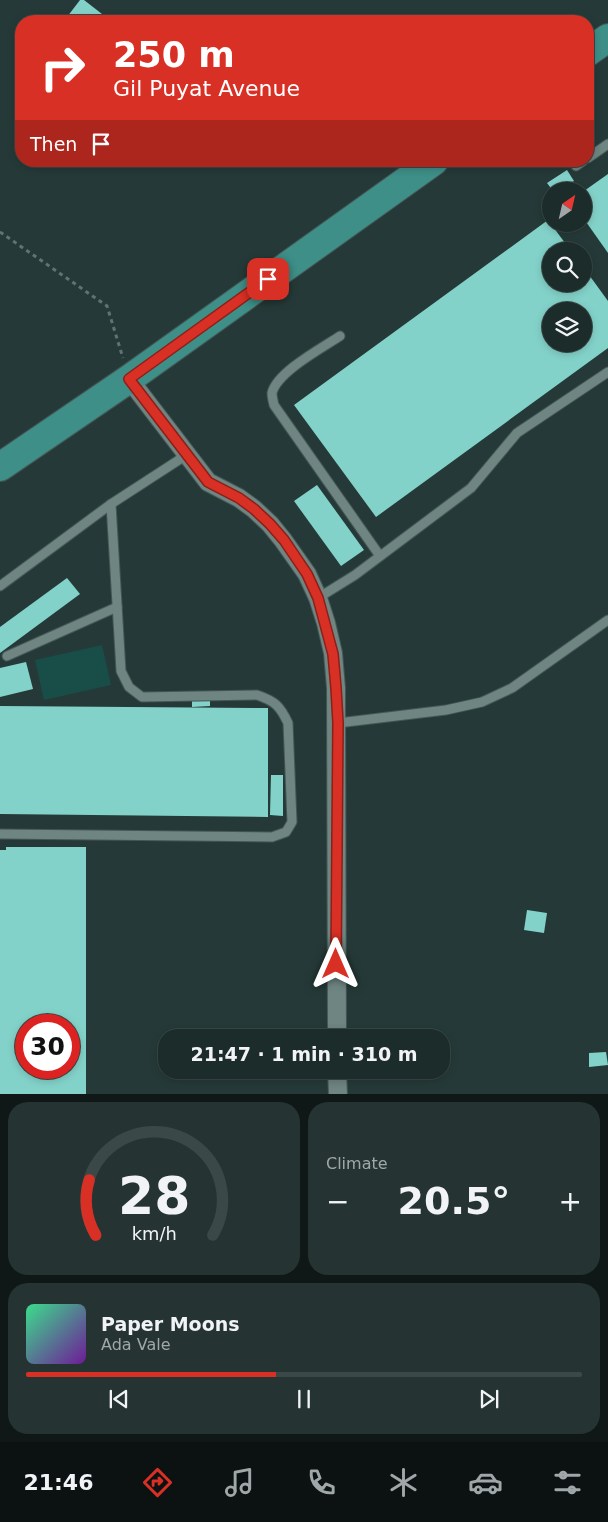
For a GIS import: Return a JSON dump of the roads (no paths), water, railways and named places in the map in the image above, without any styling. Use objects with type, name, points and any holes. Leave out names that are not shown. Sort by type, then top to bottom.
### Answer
[{"type":"main road","points":[[594,48],[608,38]]},
{"type":"main road","points":[[0,467],[129,379],[426,167]]},
{"type":"street","points":[[129,379],[208,482],[239,498],[254,509],[284,540],[307,574],[318,598],[333,654],[338,723],[337,1029]]},
{"type":"street","points":[[337,1079],[338,1094]]},
{"type":"lane","points":[[594,154],[608,144]]},
{"type":"lane","points":[[340,336],[289,370],[279,381],[272,394],[274,405],[380,556]]},
{"type":"lane","points":[[318,598],[355,575],[471,488],[518,433],[608,372]]},
{"type":"lane","points":[[0,586],[111,504],[188,454]]},
{"type":"lane","points":[[0,834],[272,837],[286,832],[292,822],[288,722],[283,711],[272,700],[257,695],[142,697],[129,687],[121,671],[111,504]]},
{"type":"lane","points":[[7,656],[117,607]]},
{"type":"lane","points":[[338,723],[446,710],[482,702],[497,696],[526,679],[608,620]]}]
